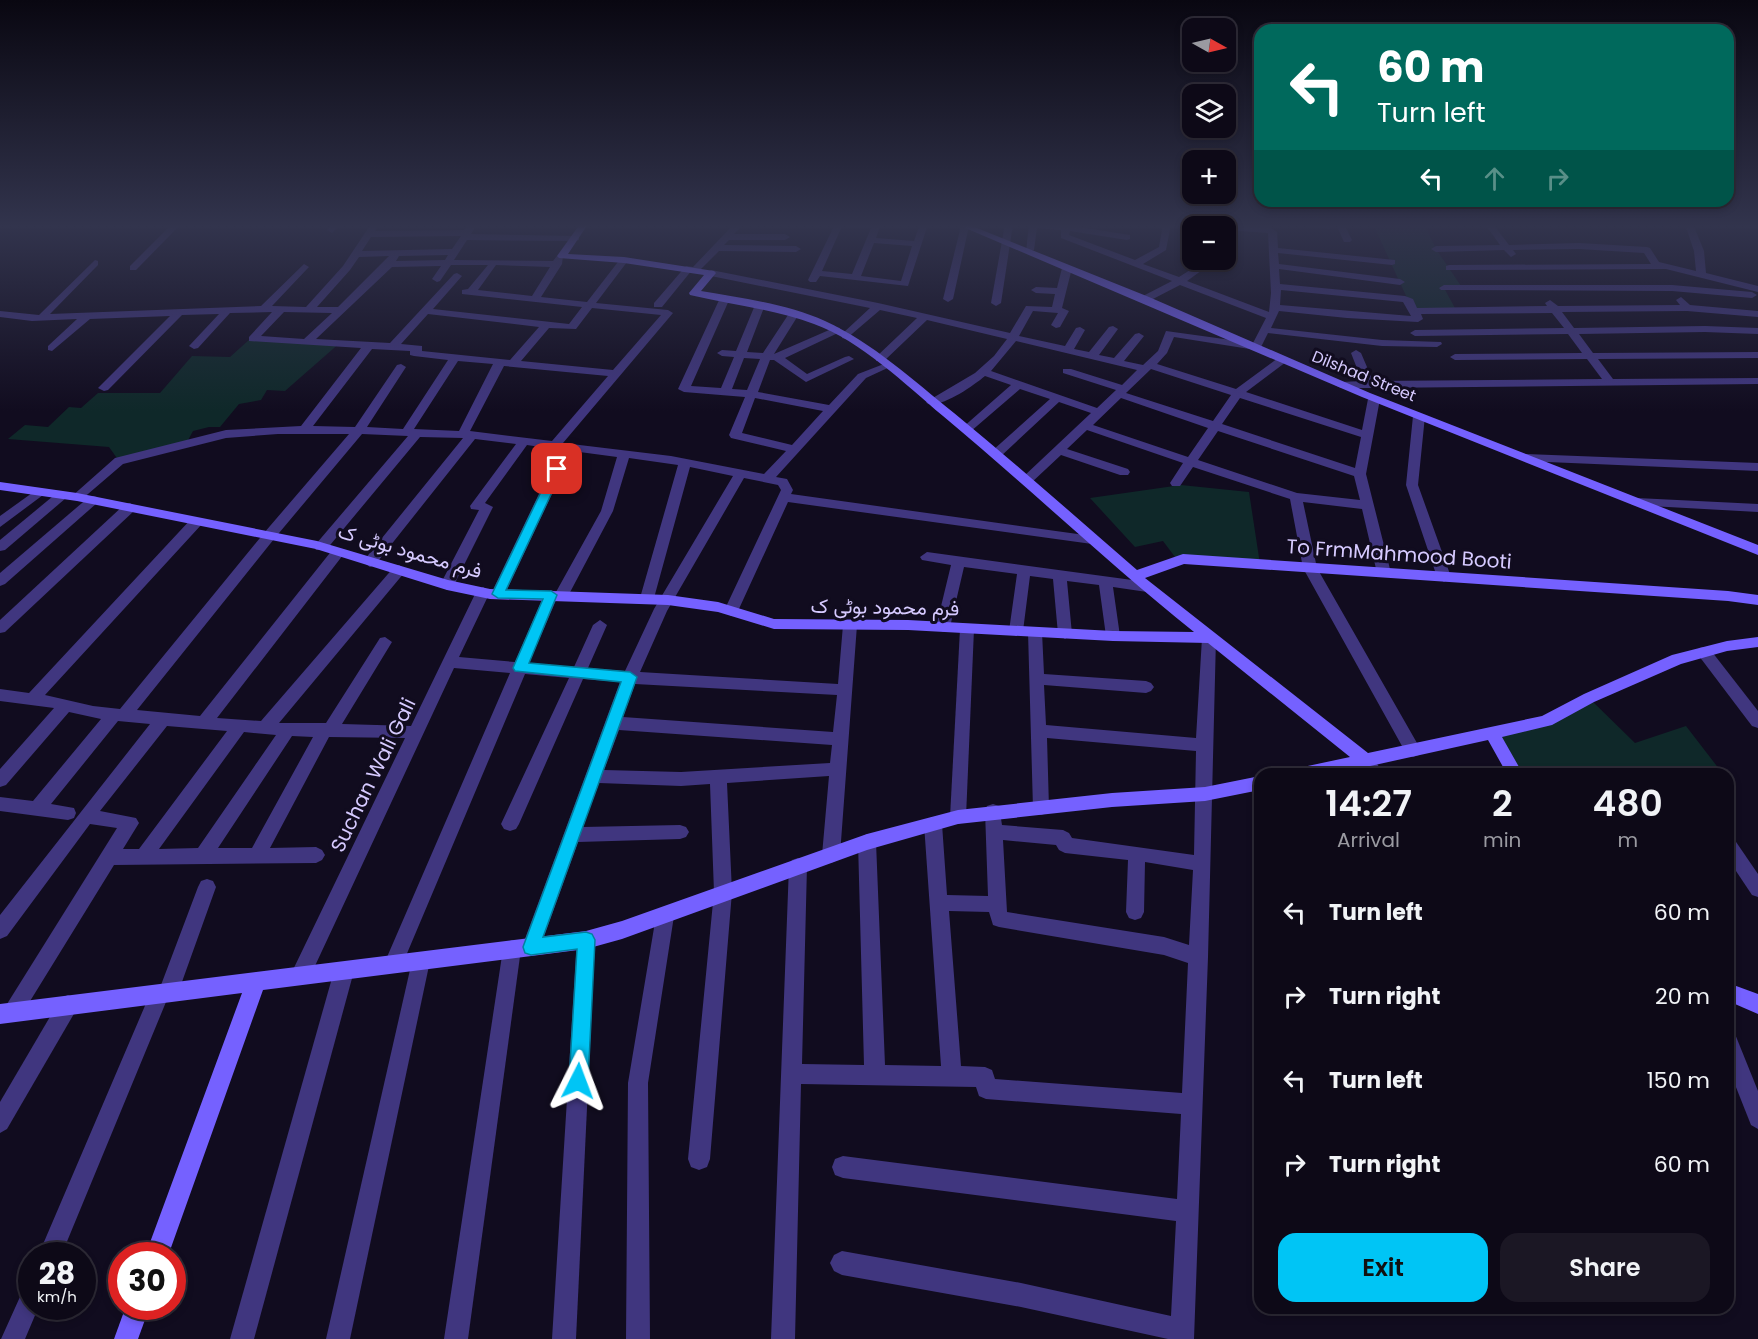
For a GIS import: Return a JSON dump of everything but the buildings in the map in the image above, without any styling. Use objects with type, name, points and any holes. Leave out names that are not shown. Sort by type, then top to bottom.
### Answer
[{"type":"street","points":[[41,318],[71,286]]},
{"type":"street","points":[[264,309],[285,286]]},
{"type":"street","points":[[309,309],[330,286]]},
{"type":"street","points":[[308,341],[365,286]]},
{"type":"street","points":[[393,346],[447,286]]},
{"type":"street","points":[[472,286],[468,292],[589,305]]},
{"type":"street","points":[[535,299],[543,286]]},
{"type":"street","points":[[425,311],[572,327],[603,286]]},
{"type":"street","points":[[658,305],[675,286]]},
{"type":"street","points":[[700,286],[694,293],[760,305],[794,314],[841,333],[884,362],[1027,480],[1092,540],[1209,638],[1365,760],[1371,768]]},
{"type":"street","points":[[777,286],[924,316],[1117,362],[1147,367],[1238,393],[1367,435]]},
{"type":"street","points":[[948,299],[951,286]]},
{"type":"street","points":[[996,303],[999,286]]},
{"type":"street","points":[[1056,310],[1062,286]]},
{"type":"street","name":"Dilshad Street","points":[[1114,286],[1374,399],[1758,550]]},
{"type":"street","points":[[1145,299],[1169,286]]},
{"type":"street","points":[[1027,480],[1162,353],[1172,332],[1254,348],[1273,312],[1276,287],[1405,299],[1409,301],[1418,319],[1273,312],[1196,286]]},
{"type":"street","points":[[1537,286],[1610,382]]},
{"type":"street","points":[[1737,286],[1756,293]]},
{"type":"street","points":[[1444,288],[1672,288],[1756,293]]},
{"type":"street","points":[[1672,288],[1687,308]]},
{"type":"street","points":[[1036,290],[1061,291]]},
{"type":"street","points":[[725,298],[684,388],[752,394],[831,409]]},
{"type":"street","name":"Suchan Wali Gali","points":[[300,976],[451,662],[490,593],[560,447],[668,313],[589,305]]},
{"type":"street","points":[[725,392],[760,305]]},
{"type":"street","points":[[722,353],[772,357],[841,333],[878,306]]},
{"type":"street","points":[[932,402],[960,390],[994,363],[1029,308],[1064,311],[1056,325]]},
{"type":"street","points":[[1413,311],[1687,308],[1758,314]]},
{"type":"street","points":[[0,314],[41,318],[264,309],[340,310]]},
{"type":"street","points":[[281,309],[253,339],[418,348],[414,353],[617,374]]},
{"type":"street","points":[[194,346],[227,311]]},
{"type":"street","points":[[104,388],[178,313]]},
{"type":"street","points":[[793,449],[735,435],[752,394],[794,314]]},
{"type":"street","points":[[52,348],[87,316]]},
{"type":"street","points":[[768,478],[862,376],[884,362],[924,316]]},
{"type":"street","points":[[370,562],[467,434],[506,362],[546,325]]},
{"type":"street","points":[[996,454],[1086,354],[1113,328]]},
{"type":"street","points":[[1414,333],[1705,329],[1758,331]]},
{"type":"street","points":[[1068,350],[1080,330]]},
{"type":"street","points":[[1265,330],[1382,343],[1437,344]]},
{"type":"street","points":[[1117,362],[1139,336]]},
{"type":"street","points":[[304,430],[369,345]]},
{"type":"street","points":[[1356,352],[1369,385]]},
{"type":"street","points":[[1455,357],[1758,355]]},
{"type":"street","points":[[321,547],[412,432],[455,357]]},
{"type":"street","points":[[772,357],[806,379],[849,359]]},
{"type":"street","points":[[1176,483],[1238,393],[1282,360]]},
{"type":"street","points":[[36,809],[119,715],[359,430],[401,367]]},
{"type":"street","points":[[983,372],[1019,384],[1121,391],[1215,426],[1360,474]]},
{"type":"street","points":[[1341,385],[1758,381]]},
{"type":"street","points":[[966,430],[1019,384]]},
{"type":"street","points":[[1058,386],[1099,412]]},
{"type":"street","points":[[1374,399],[1360,474],[1384,573]]},
{"type":"street","points":[[1419,416],[1412,484],[1443,577]]},
{"type":"street","points":[[1085,426],[1296,497],[1367,505]]},
{"type":"street","points":[[77,497],[119,461],[226,434],[304,430],[467,434],[685,463],[783,482],[787,490],[731,611]]},
{"type":"street","points":[[447,585],[487,507],[476,506],[525,441]]},
{"type":"street","points":[[1059,450],[1124,472]]},
{"type":"street","points":[[393,964],[520,668],[556,595],[608,511],[624,455]]},
{"type":"street","points":[[1526,458],[1758,467]]},
{"type":"street","points":[[647,598],[685,463]]},
{"type":"street","points":[[456,1339],[522,948],[572,835],[630,677],[661,609],[741,473]]},
{"type":"street","name":"فرم محمود بوٹی ک","points":[[0,486],[130,507],[321,547],[447,585],[490,593],[668,600],[731,611],[774,624],[943,627],[1113,636],[1209,638]]},
{"type":"street","points":[[0,523],[39,492]]},
{"type":"street","points":[[0,547],[62,495]]},
{"type":"street","points":[[784,497],[1092,540]]},
{"type":"street","points":[[1296,497],[1310,568],[1413,750]]},
{"type":"street","points":[[0,581],[93,500]]},
{"type":"street","points":[[1637,502],[1758,508]]},
{"type":"street","points":[[0,628],[130,507]]},
{"type":"street","points":[[32,699],[197,521]]},
{"type":"street","points":[[204,723],[338,552]]},
{"type":"street","points":[[927,557],[1105,581],[1141,581]]},
{"type":"street","name":"To FrmMahmood Booti","points":[[1141,581],[1183,559],[1728,596],[1758,600]]},
{"type":"street","points":[[943,627],[958,561]]},
{"type":"street","points":[[265,728],[399,570]]},
{"type":"street","points":[[1016,631],[1024,570]]},
{"type":"street","points":[[1060,575],[1065,634]]},
{"type":"street","points":[[1105,581],[1113,636]]},
{"type":"street","points":[[510,824],[600,625]]},
{"type":"street","points":[[831,855],[850,625]]},
{"type":"street","points":[[958,817],[967,628]]},
{"type":"street","points":[[1035,632],[1041,808]]},
{"type":"street","points":[[842,1263],[1021,1295],[1182,1334],[1199,957],[1209,638]]},
{"type":"street","points":[[257,856],[328,729],[386,642]]},
{"type":"street","points":[[1330,768],[1546,721],[1633,677],[1677,659],[1758,642]]},
{"type":"street","points":[[1704,652],[1758,722]]},
{"type":"street","points":[[451,662],[630,677],[845,690]]},
{"type":"street","points":[[1037,679],[1146,687]]},
{"type":"street","points":[[0,695],[66,705],[93,712],[204,723],[288,730],[417,732]]},
{"type":"street","points":[[0,780],[66,705]]},
{"type":"street","points":[[0,930],[77,814],[163,719]]},
{"type":"street","points":[[613,723],[841,740]]},
{"type":"street","points":[[143,857],[240,726]]},
{"type":"street","points":[[203,856],[288,730]]},
{"type":"street","points":[[1039,731],[1204,745]]},
{"type":"street","points":[[1491,733],[1511,768]]},
{"type":"street","points":[[594,776],[681,778],[838,769]]},
{"type":"street","points":[[699,1159],[723,892],[718,776]]},
{"type":"street","points":[[6,1013],[586,940],[665,916],[723,892],[867,842],[958,817],[993,811],[1205,794],[1254,784]]},
{"type":"street","points":[[0,804],[130,823],[6,1013]]},
{"type":"street","points":[[993,811],[999,919],[1164,946],[1199,957]]},
{"type":"street","points":[[933,824],[952,1077]]},
{"type":"street","points":[[572,835],[680,832]]},
{"type":"street","points":[[995,832],[1063,838],[1065,845],[1201,864]]},
{"type":"street","points":[[867,842],[875,1075]]},
{"type":"street","points":[[1734,853],[1758,889]]},
{"type":"street","points":[[1135,912],[1137,854]]},
{"type":"street","points":[[108,857],[316,855]]},
{"type":"street","points":[[783,1339],[798,866]]},
{"type":"street","points":[[55,1242],[164,993],[207,887]]},
{"type":"street","points":[[939,903],[997,904]]},
{"type":"street","points":[[638,1339],[638,1083],[665,916]]},
{"type":"street","points":[[564,1339],[586,940]]},
{"type":"street","points":[[338,1339],[421,961]]},
{"type":"street","points":[[242,1339],[344,971]]},
{"type":"street","points":[[161,1242],[256,982]]},
{"type":"street","points":[[1734,994],[1758,1004]]},
{"type":"street","points":[[0,1122],[68,1005]]},
{"type":"street","points":[[1734,1056],[1758,1118]]},
{"type":"street","points":[[791,1074],[985,1077],[986,1089],[1192,1104]]},
{"type":"street","points":[[843,1167],[1187,1211]]},
{"type":"street","points":[[13,1339],[21,1320]]},
{"type":"street","points":[[126,1339],[133,1320]]},
{"type":"green space","points":[[1402,286],[1443,286],[1456,310],[1413,311]]},
{"type":"green space","points":[[250,339],[342,341],[285,391],[267,390],[261,400],[239,404],[220,427],[193,431],[186,444],[119,461],[109,447],[8,439],[25,425],[48,427],[69,407],[81,408],[98,393],[160,393],[192,356],[230,357]]},
{"type":"green space","points":[[1181,485],[1249,492],[1260,564],[1178,561],[1163,541],[1135,547],[1090,498]]},
{"type":"green space","points":[[1589,698],[1635,743],[1686,726],[1718,768],[1512,768],[1492,733],[1546,721]]},
{"type":"route","points":[[557,469],[498,594],[551,595],[520,668],[630,677],[531,947],[586,940],[578,1081]]}]
